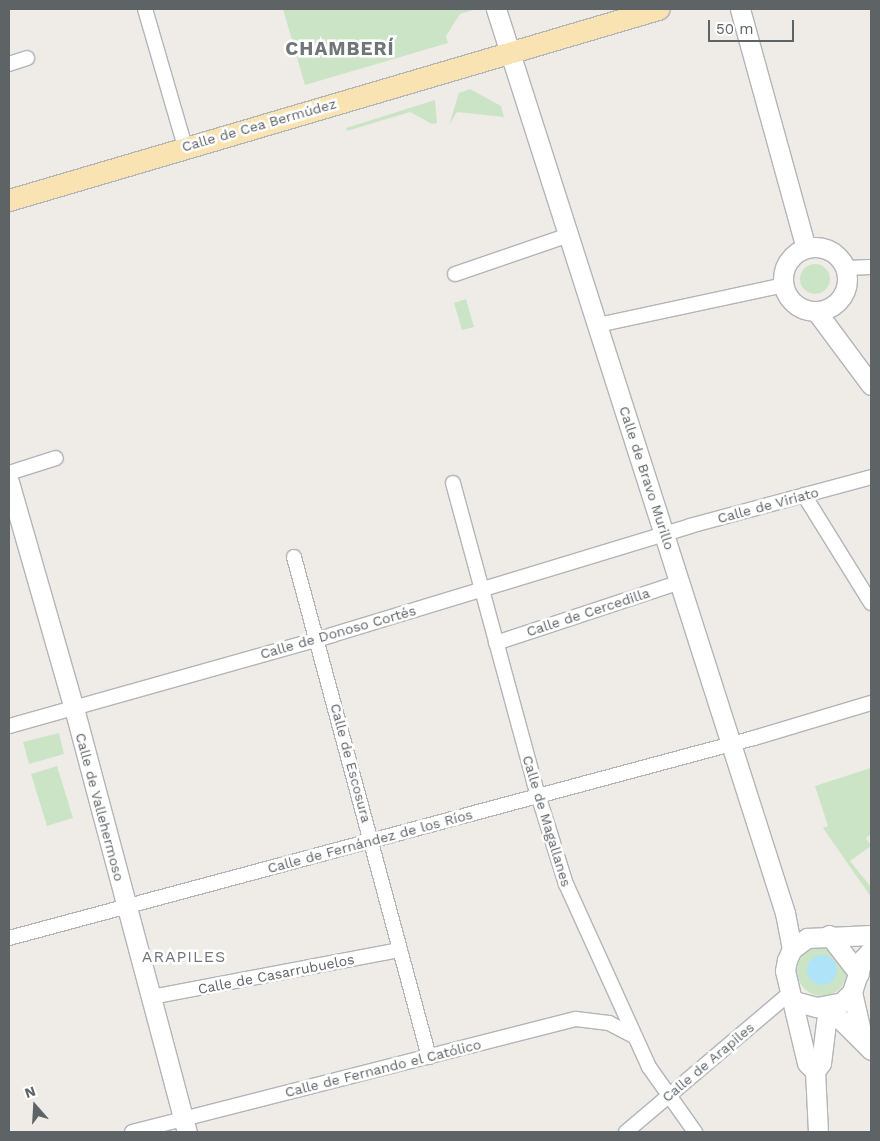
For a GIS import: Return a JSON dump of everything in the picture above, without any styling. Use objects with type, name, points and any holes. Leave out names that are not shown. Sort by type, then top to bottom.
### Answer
[{"type":"main road","name":"Calle de Bravo Murillo","points":[[496,9],[732,744],[785,913],[792,950]]},
{"type":"main road","name":"Calle de Cea Bermúdez","points":[[9,200],[510,50],[658,9]]},
{"type":"main road","points":[[740,9],[806,248]]},
{"type":"main road","points":[[816,311],[832,305],[844,293],[847,283],[845,268],[835,254],[826,249],[806,248],[788,262],[784,285],[795,303],[816,311],[871,385]]},
{"type":"main road","name":"Calle de Vallehermoso","points":[[9,482],[74,708],[185,1126]]},
{"type":"main road","points":[[829,935],[859,974]]},
{"type":"main road","points":[[815,1071],[807,1063],[785,971],[792,950],[807,938],[829,935],[845,938],[871,935]]},
{"type":"main road","points":[[792,997],[828,1007],[842,1002],[852,992],[863,959],[871,950]]},
{"type":"main road","points":[[852,992],[867,1045]]},
{"type":"main road","points":[[828,1007],[841,1023],[867,1045]]},
{"type":"main road","points":[[818,1132],[815,1071],[821,1063],[828,1007]]},
{"type":"street","points":[[144,9],[185,147]]},
{"type":"street","points":[[9,64],[27,58]]},
{"type":"street","points":[[455,274],[569,235]]},
{"type":"street","points":[[845,268],[871,267]]},
{"type":"street","points":[[598,325],[784,285]]},
{"type":"street","points":[[9,473],[56,458]]},
{"type":"street","name":"Calle de Viriato","points":[[665,534],[871,477]]},
{"type":"street","name":"Calle de Magallanes","points":[[453,486],[480,591],[538,795],[566,884],[633,1036],[649,1067],[670,1094],[694,1132]]},
{"type":"street","points":[[804,494],[871,603]]},
{"type":"street","name":"Calle de Donoso Cortés","points":[[9,726],[480,591],[665,534]]},
{"type":"street","name":"Calle de Escosura","points":[[294,557],[430,1057]]},
{"type":"street","name":"Calle de Cercedilla","points":[[496,643],[680,582]]},
{"type":"street","name":"Calle de Fernández de los Ríos","points":[[9,938],[732,744],[871,703]]},
{"type":"street","name":"Calle de Casarrubuelos","points":[[151,997],[400,950]]},
{"type":"street","name":"Calle de Arapiles","points":[[626,1132],[670,1094],[792,997]]},
{"type":"street","name":"Calle de Fernando el Católico","points":[[132,1132],[185,1126],[430,1057],[583,1018],[609,1023],[633,1036]]},
{"type":"green space","points":[[283,9],[473,10],[460,14],[446,36],[448,43],[305,85]]},
{"type":"green space","points":[[470,89],[501,106],[504,117],[457,112],[449,125],[459,93]]},
{"type":"green space","points":[[435,100],[437,123],[432,124],[410,112],[347,131],[346,128]]},
{"type":"green space","points":[[815,264],[826,268],[830,279],[826,290],[815,294],[804,290],[800,279],[804,268]]},
{"type":"green space","points":[[466,299],[474,327],[462,330],[454,303]]},
{"type":"green space","points":[[59,733],[64,754],[29,764],[23,742]]},
{"type":"green space","points":[[57,766],[73,818],[47,826],[31,774]]},
{"type":"green space","points":[[871,768],[871,834],[866,838],[871,846],[850,861],[871,887],[871,897],[823,828],[828,826],[815,786]]},
{"type":"green space","points":[[822,946],[831,948],[842,957],[847,971],[845,980],[836,991],[822,996],[813,994],[802,985],[797,971],[799,962],[808,951]]},
{"type":"water","points":[[822,955],[833,959],[837,970],[833,981],[822,985],[811,981],[807,970],[811,959]]},
{"type":"district","name":"CHAMBERÍ","points":[[340,49]]},
{"type":"district","name":"ARAPILES","points":[[184,957]]}]
